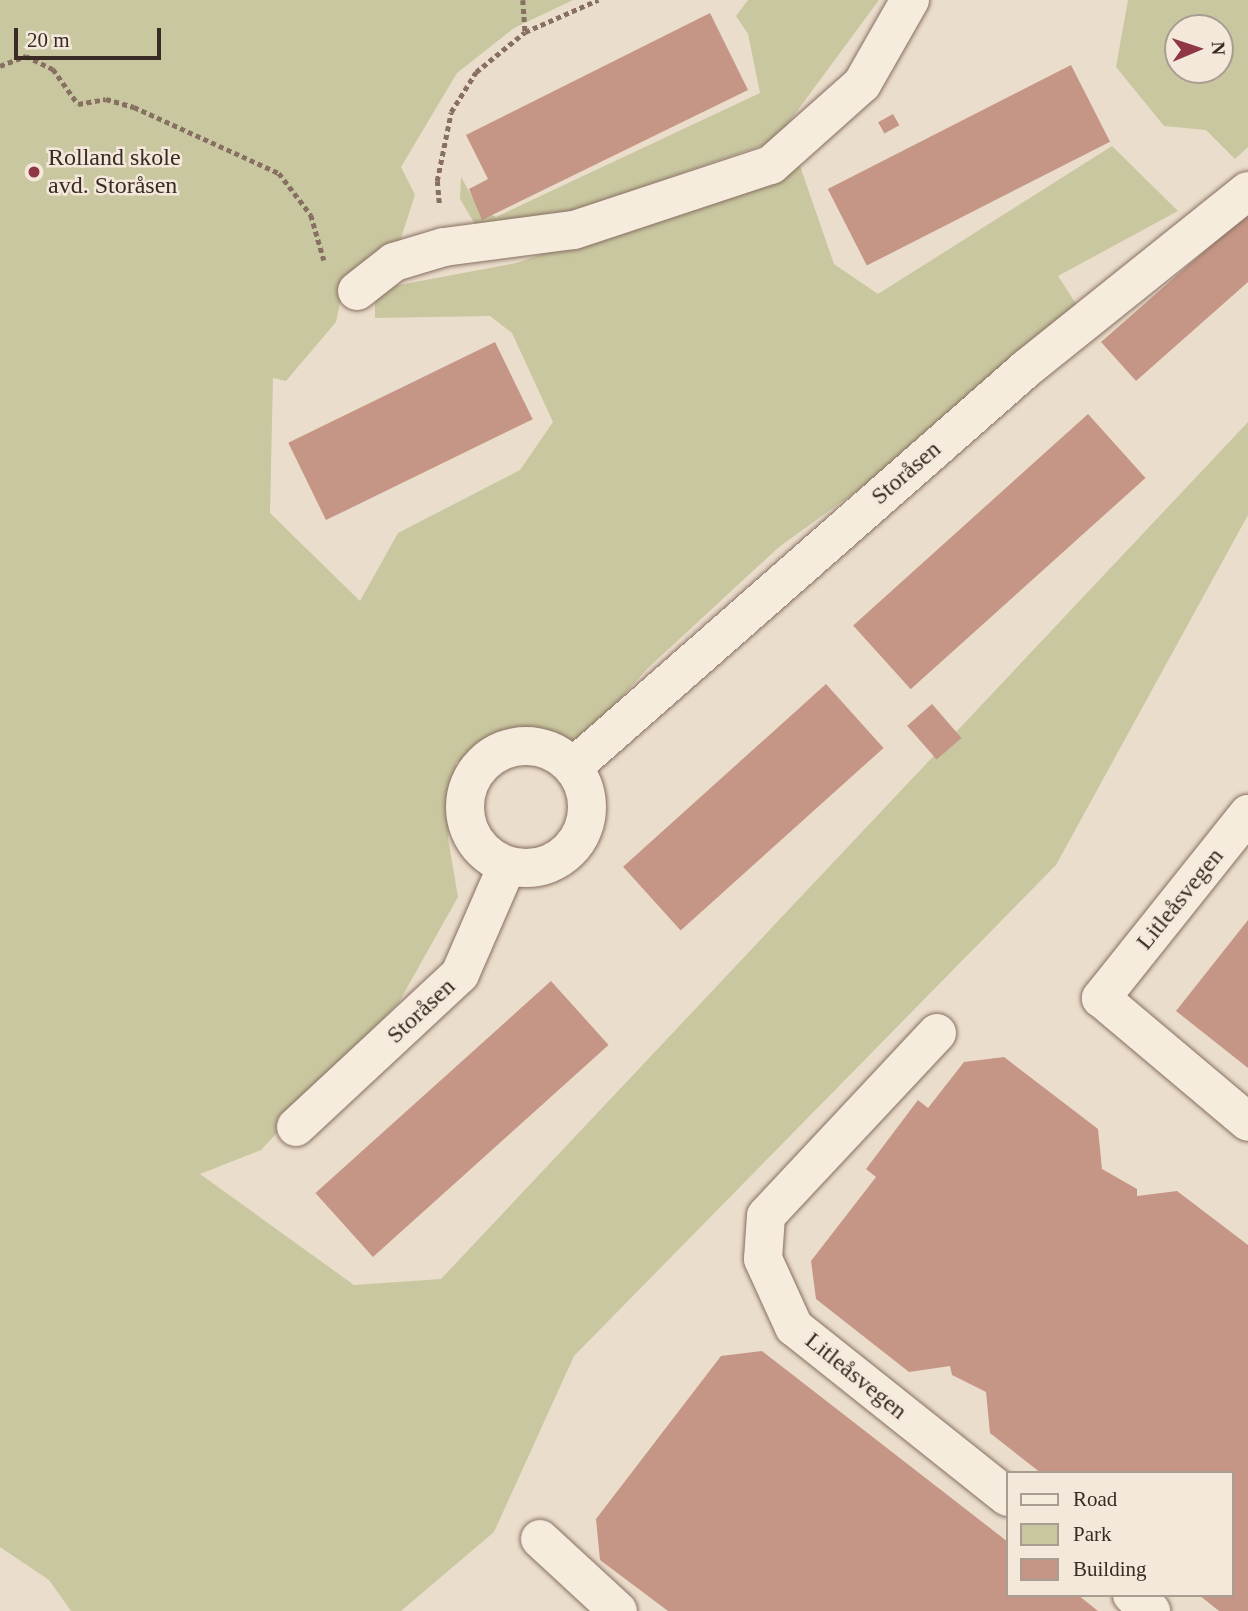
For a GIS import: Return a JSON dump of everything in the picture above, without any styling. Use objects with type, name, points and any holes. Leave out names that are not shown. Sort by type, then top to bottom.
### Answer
[{"type":"street","points":[[357,291],[394,262],[444,247],[574,230],[771,165],[862,84],[910,0]]},
{"type":"street","name":"Storåsen","points":[[573,767],[1027,368],[1248,191]]},
{"type":"street","points":[[517,746],[548,750],[573,767],[588,804],[578,842],[547,866],[507,866],[475,841],[467,822],[470,782],[498,753],[517,746]]},
{"type":"street","name":"Litleåsvegen","points":[[1248,814],[1101,998],[1248,1122]]},
{"type":"street","name":"Storåsen","points":[[296,1127],[460,974],[507,866]]},
{"type":"street","name":"Litleåsvegen","points":[[937,1033],[766,1216],[763,1259],[794,1326],[1006,1495]]},
{"type":"street","points":[[540,1539],[618,1611]]},
{"type":"street","points":[[1134,1597],[1151,1611]]},
{"type":"path","points":[[523,0],[525,32]]},
{"type":"path","points":[[444,247],[437,181],[451,112],[476,72],[525,32],[598,0]]},
{"type":"path","points":[[0,66],[26,56],[53,69],[78,104],[106,99],[134,107],[279,173],[311,215],[330,278],[357,291]]},
{"type":"green space","points":[[0,0],[573,0],[514,28],[457,73],[401,167],[415,195],[400,241],[341,298],[336,322],[286,381],[273,378],[270,513],[360,601],[398,533],[520,470],[553,422],[512,333],[490,316],[375,318],[375,295],[388,287],[516,263],[800,166],[834,264],[878,294],[1112,146],[1178,211],[1058,276],[1080,310],[908,454],[779,547],[648,668],[574,749],[508,734],[456,763],[448,838],[458,897],[399,1002],[261,1150],[200,1174],[354,1285],[441,1279],[1248,422],[1248,515],[1056,865],[574,1356],[494,1532],[401,1611],[71,1611],[49,1580],[0,1547]]},
{"type":"green space","points":[[748,0],[879,0],[775,141],[520,229],[476,226],[460,199],[461,177],[479,209],[496,217],[760,93],[748,34],[736,16]]},
{"type":"green space","points":[[1128,0],[1248,0],[1248,147],[1235,159],[1206,130],[1164,126],[1116,67]]},
{"type":"building","points":[[710,13],[748,90],[482,220],[469,189],[488,179],[466,135]]},
{"type":"building","points":[[1071,65],[1110,142],[867,266],[828,189]]},
{"type":"building","points":[[893,114],[899,125],[884,134],[878,122]]},
{"type":"building","points":[[1248,213],[1248,282],[1136,381],[1101,342]]},
{"type":"building","points":[[495,342],[533,419],[326,520],[288,443]]},
{"type":"building","points":[[1088,414],[1146,478],[911,689],[853,625]]},
{"type":"building","points":[[826,684],[884,748],[681,931],[623,867]]},
{"type":"building","points":[[932,704],[962,738],[937,760],[907,726]]},
{"type":"building","points":[[1248,920],[1248,1068],[1176,1011]]},
{"type":"building","points":[[551,981],[609,1045],[373,1257],[315,1193]]},
{"type":"building","points":[[1004,1057],[1098,1129],[1102,1169],[1137,1189],[1137,1196],[1177,1191],[1248,1245],[1248,1611],[1219,1611],[1202,1597],[1234,1597],[1234,1471],[1038,1471],[990,1433],[986,1392],[952,1375],[950,1366],[909,1372],[816,1299],[811,1261],[876,1177],[866,1169],[918,1100],[928,1108],[964,1062]]},
{"type":"building","points":[[762,1351],[1006,1540],[1006,1597],[1080,1597],[1098,1611],[668,1611],[600,1560],[596,1519],[721,1356]]},
{"type":"place","name":"Rolland skole avd. Storåsen","points":[[34,172]]}]
